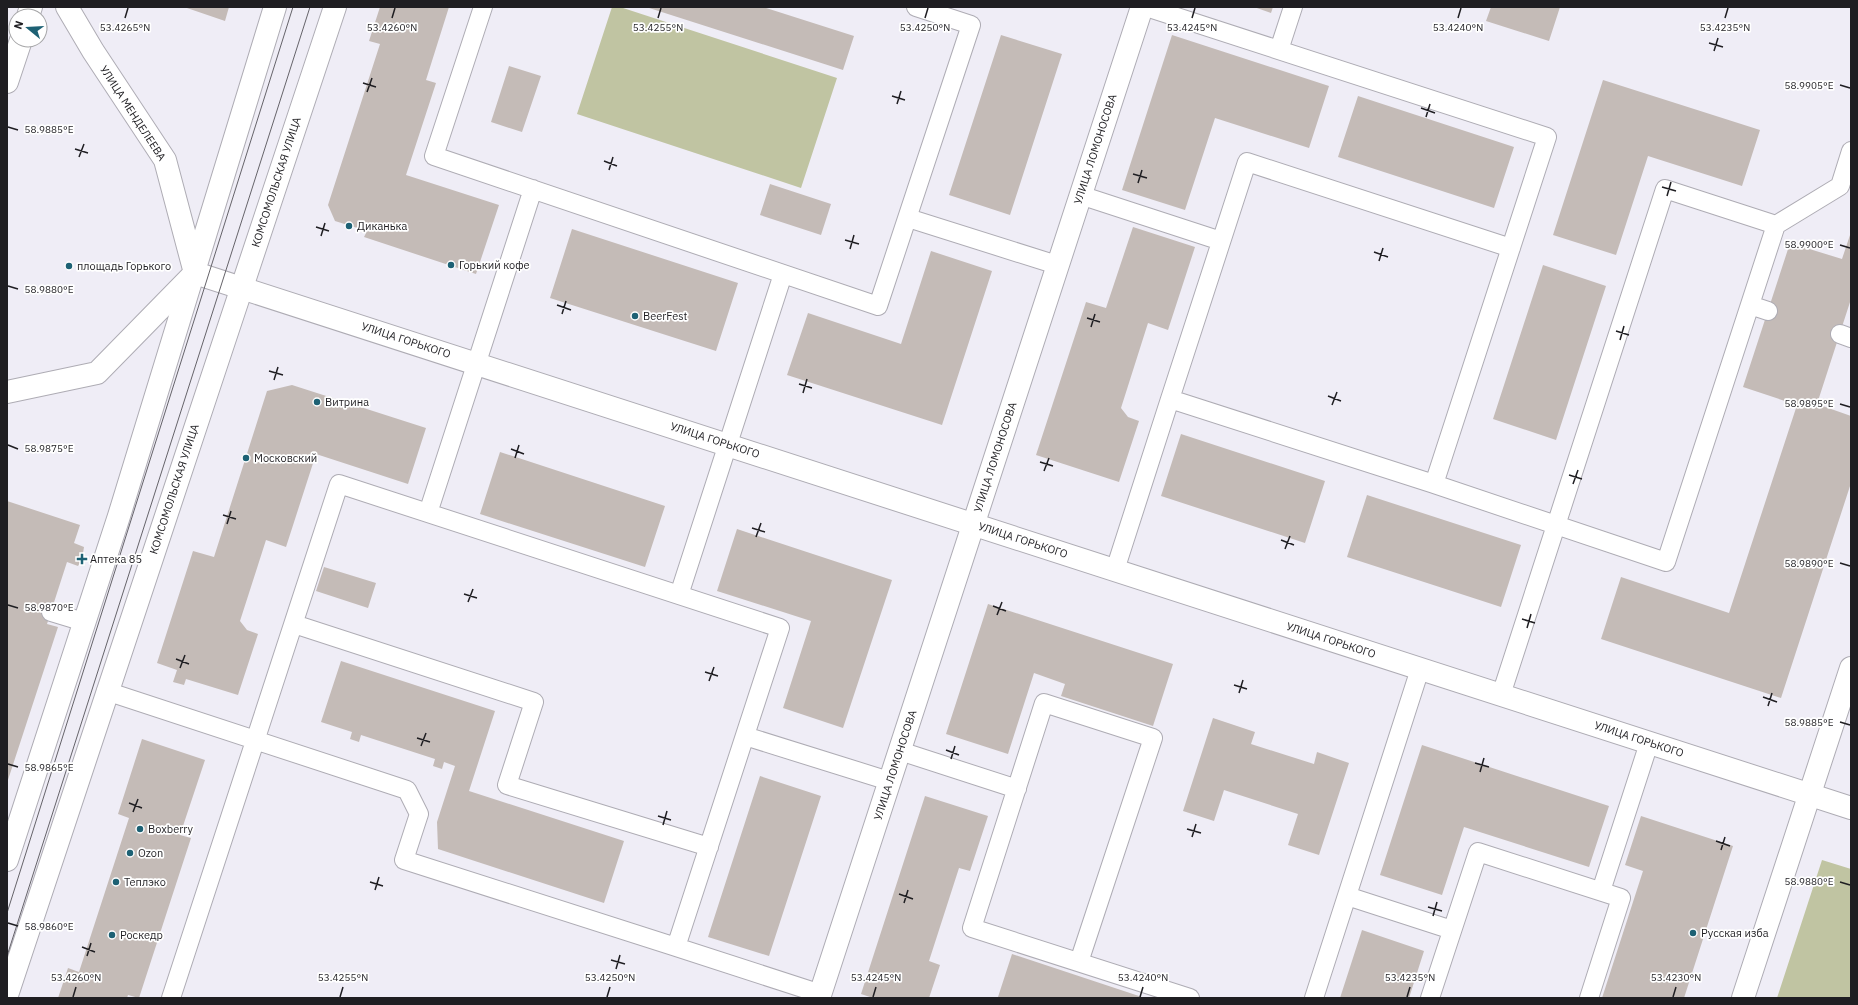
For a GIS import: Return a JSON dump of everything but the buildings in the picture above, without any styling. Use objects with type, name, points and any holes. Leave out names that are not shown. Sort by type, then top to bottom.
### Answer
[{"type":"street","name":"УЛИЦА МЕНДЕЛЕЕВА","points":[[67,7],[93,51],[165,160],[195,273]]},
{"type":"street","points":[[7,860],[195,273],[275,7]]},
{"type":"street","name":"КОМСОМОЛЬСКАЯ УЛИЦА","points":[[7,995],[106,692],[335,7]]},
{"type":"street","name":"УЛИЦА ЛОМОНОСОВА","points":[[820,996],[1142,7]]},
{"type":"street","points":[[7,82],[18,48]]},
{"type":"street","points":[[7,392],[97,373],[195,273]]},
{"type":"street","name":"УЛИЦА ГОРЬКОГО","points":[[195,273],[1851,808]]},
{"type":"street","points":[[1743,998],[1851,668]]},
{"type":"lane","points":[[484,7],[434,156],[878,306],[971,25],[916,7]]},
{"type":"lane","points":[[1146,7],[1547,137],[1434,484]]},
{"type":"lane","points":[[1278,50],[1293,7]]},
{"type":"lane","points":[[1170,399],[1434,484],[1556,527],[1666,562],[1776,225],[1840,186],[1851,151]]},
{"type":"lane","points":[[1114,570],[1247,162],[1511,248]]},
{"type":"lane","points":[[428,513],[533,189]]},
{"type":"lane","points":[[1501,694],[1665,190],[1776,225]]},
{"type":"lane","points":[[1080,195],[1221,241]]},
{"type":"lane","points":[[908,218],[1057,265]]},
{"type":"lane","points":[[679,595],[784,274]]},
{"type":"lane","points":[[1750,305],[1768,311]]},
{"type":"lane","points":[[171,998],[339,484],[780,628],[676,947]]},
{"type":"lane","points":[[51,612],[84,622]]},
{"type":"lane","points":[[294,624],[534,702],[508,785],[709,847]]},
{"type":"lane","points":[[1314,998],[1420,669]]},
{"type":"lane","points":[[106,692],[407,790],[419,814],[404,860],[676,947],[820,996]]},
{"type":"lane","points":[[1079,962],[1153,738],[1044,703],[972,928],[1190,998]]},
{"type":"lane","points":[[745,736],[889,781]]},
{"type":"lane","points":[[1601,891],[1649,743]]},
{"type":"lane","points":[[900,751],[1017,789]]},
{"type":"lane","points":[[1430,998],[1478,852],[1621,898],[1589,998]]},
{"type":"lane","points":[[1347,896],[1452,930]]},
{"type":"green space","points":[[612,7],[620,7],[837,78],[801,188],[577,114]]},
{"type":"green space","points":[[1822,860],[1851,869],[1851,998],[1777,998]]},
{"type":"tram line","points":[[7,913],[293,7]]},
{"type":"tram line","points":[[7,956],[310,7]]},
{"type":"place","name":"Диканька","points":[[349,226]]},
{"type":"place","name":"Горький кофе","points":[[451,265]]},
{"type":"place","name":"площадь Горького","points":[[69,266]]},
{"type":"place","name":"BeerFest","points":[[635,316]]},
{"type":"place","name":"Витрина","points":[[317,402]]},
{"type":"place","name":"Московский","points":[[246,458]]},
{"type":"place","name":"Аптека 85","points":[[82,559]]},
{"type":"place","name":"Boxberry","points":[[140,829]]},
{"type":"place","name":"Ozon","points":[[130,853]]},
{"type":"place","name":"Теплэко","points":[[116,882]]},
{"type":"place","name":"Русская изба","points":[[1693,933]]},
{"type":"place","name":"Роскедр","points":[[112,935]]}]
